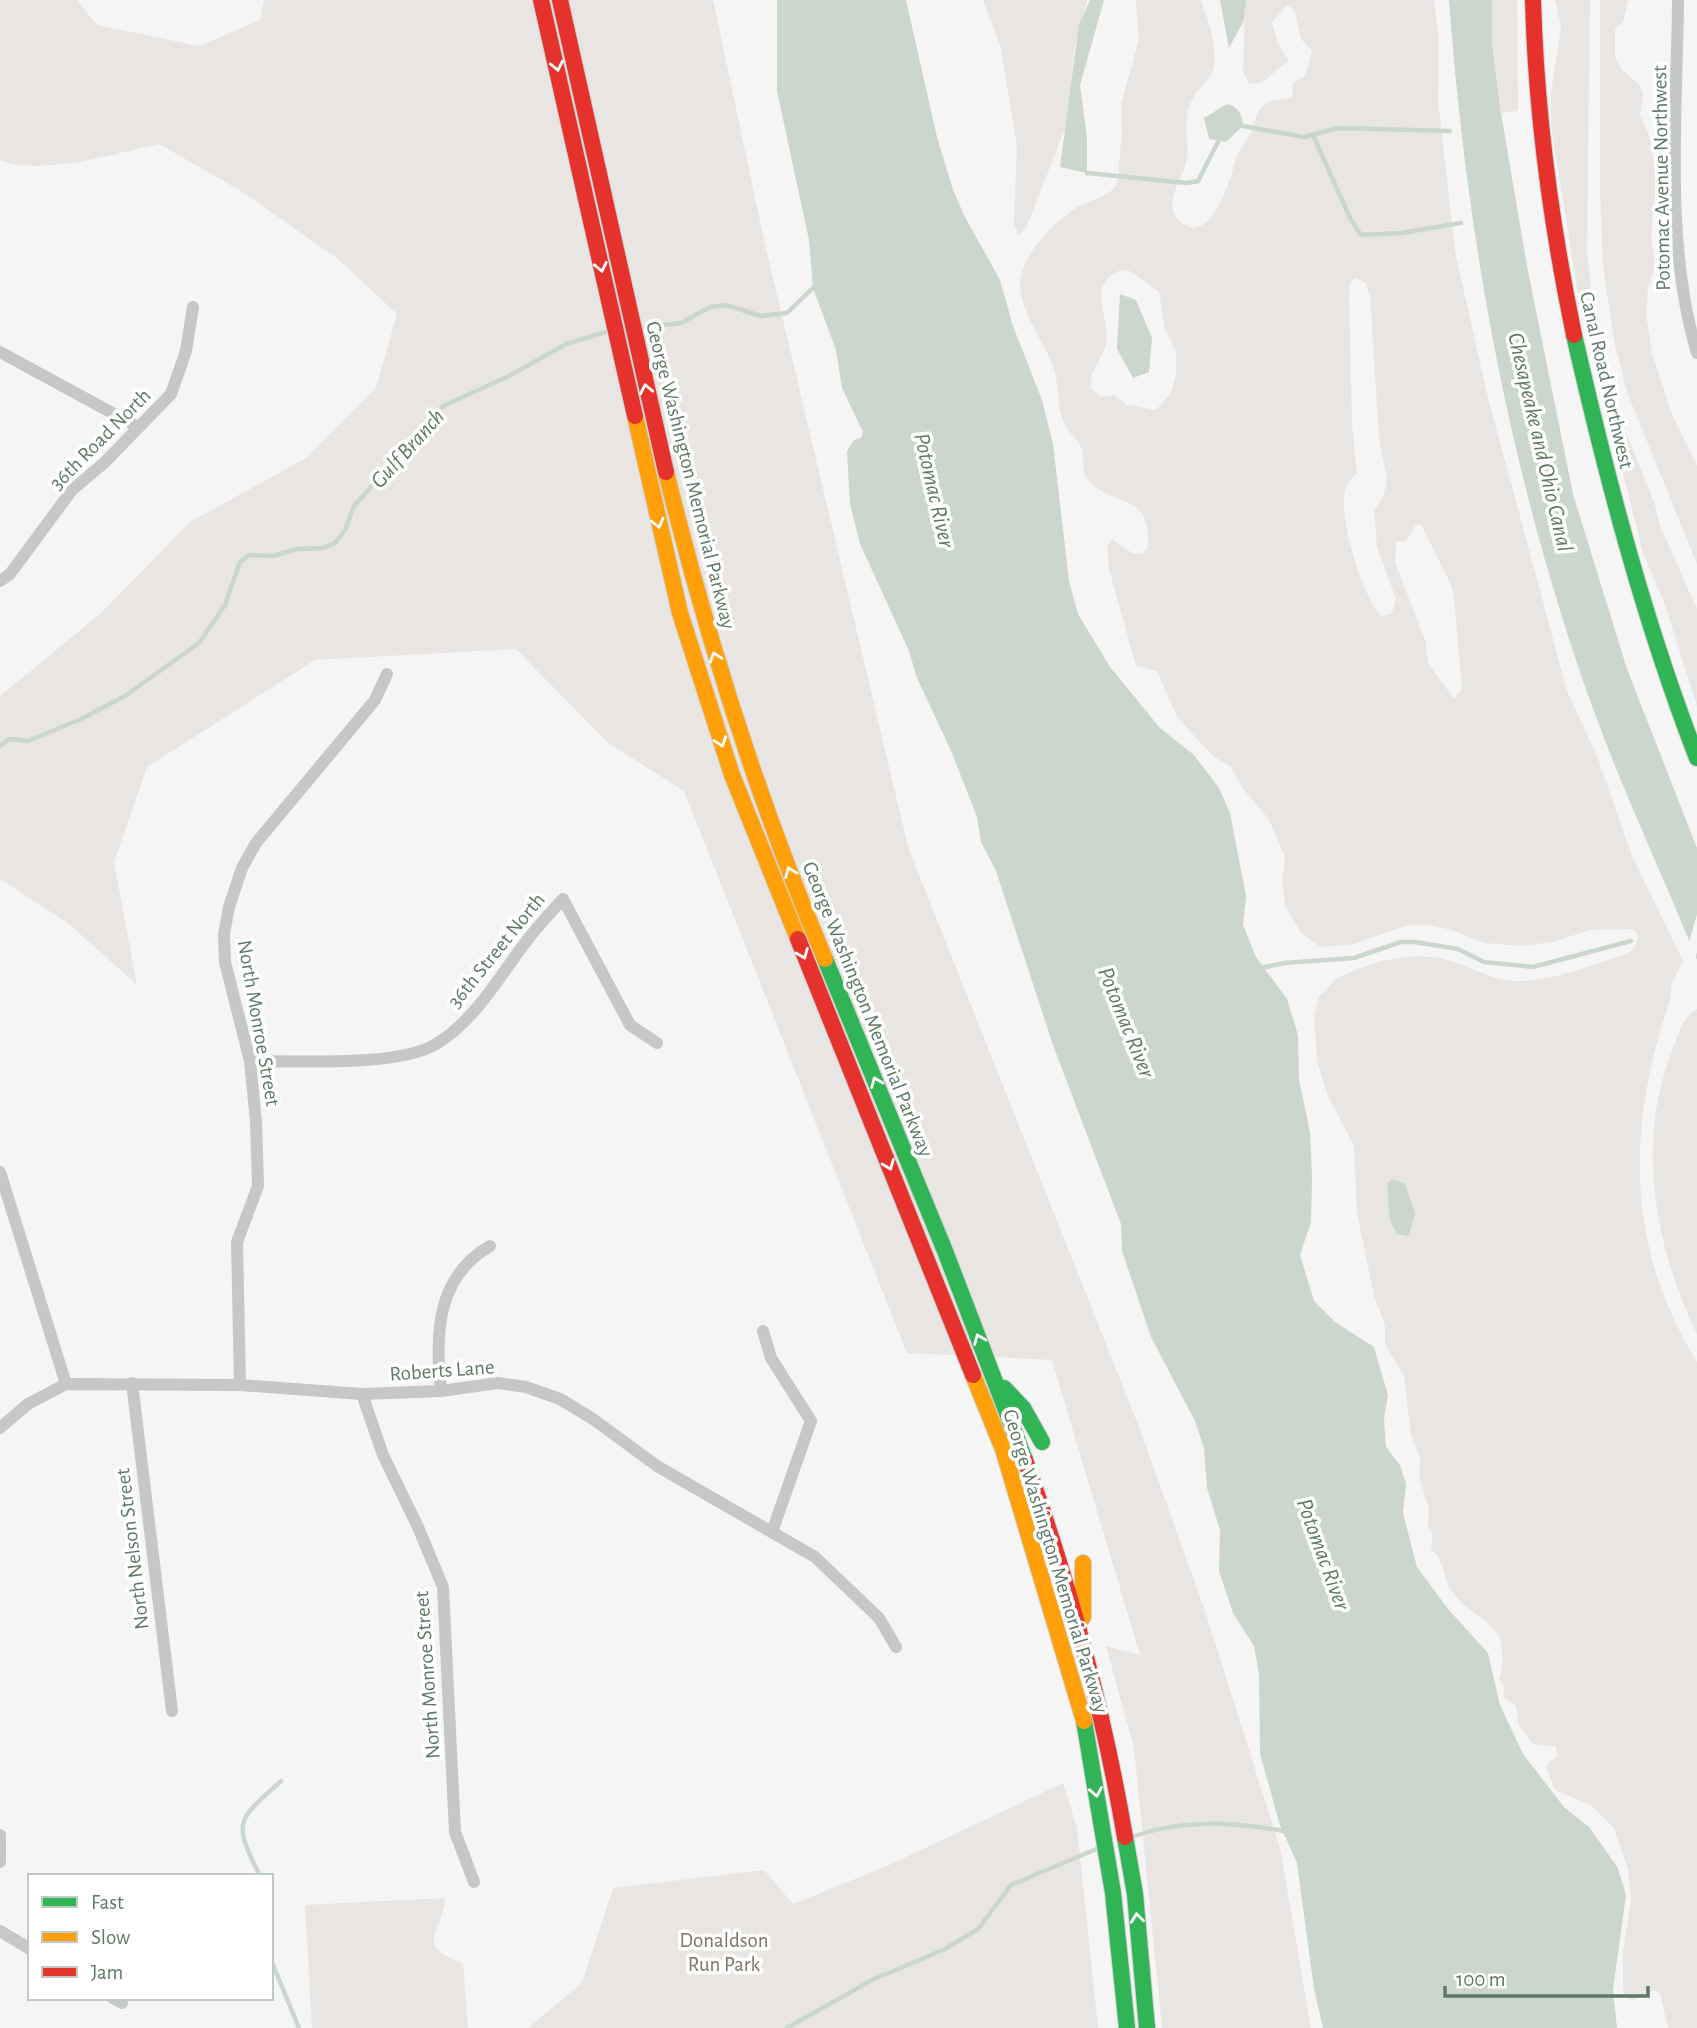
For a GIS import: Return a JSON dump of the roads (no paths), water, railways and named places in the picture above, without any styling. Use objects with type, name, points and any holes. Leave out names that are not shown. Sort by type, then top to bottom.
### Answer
[{"type":"highway","name":"George Washington Memorial Parkway","points":[[541,0],[642,457],[680,613],[732,775],[1003,1449],[1085,1725],[1113,1893],[1125,1986],[1127,2028]]},
{"type":"highway","name":"George Washington Memorial Parkway","points":[[560,0],[661,456],[696,599],[763,806],[1020,1442],[1067,1580],[1104,1722],[1132,1880],[1145,1986],[1147,2028]]},
{"type":"highway","name":"Canal Road Northwest","points":[[1533,0],[1538,125],[1557,256],[1572,330],[1643,603],[1697,758]]},
{"type":"highway","points":[[993,1376],[1023,1408],[1042,1442]]},
{"type":"highway","points":[[1081,1634],[1085,1585],[1083,1563]]},
{"type":"street","name":"Potomac Avenue Northwest","points":[[1678,0],[1678,226],[1697,353]]},
{"type":"street","name":"36th Road North","points":[[0,580],[10,574],[72,490],[104,463],[171,394],[186,351],[193,307]]},
{"type":"street","points":[[0,352],[138,427]]},
{"type":"street","name":"North Monroe Street","points":[[240,1385],[237,1242],[258,1186],[250,1061],[225,962],[224,934],[229,907],[242,868],[256,844],[374,700],[387,674]]},
{"type":"street","name":"36th Street North","points":[[250,1061],[337,1062],[393,1057],[435,1045],[475,1012],[529,937],[563,899],[630,1025],[657,1043]]},
{"type":"street","points":[[0,1172],[66,1384]]},
{"type":"street","points":[[441,1391],[436,1346],[441,1306],[458,1273],[472,1256],[490,1246]]},
{"type":"street","points":[[763,1331],[771,1358],[811,1421],[772,1532]]},
{"type":"street","name":"North Nelson Street","points":[[132,1383],[172,1711]]},
{"type":"street","name":"Roberts Lane","points":[[0,1428],[28,1404],[66,1384],[240,1385],[362,1394],[441,1391],[498,1383],[526,1387],[560,1399],[657,1466],[814,1556],[879,1618],[895,1647]]},
{"type":"street","name":"North Monroe Street","points":[[362,1394],[383,1455],[443,1587],[455,1832],[474,1882]]},
{"type":"street","points":[[0,1835],[0,1862]]},
{"type":"street","points":[[0,1931],[28,1948]]},
{"type":"water","name":"Potomac River","points":[[777,0],[906,0],[937,137],[953,190],[1000,280],[1013,326],[1042,400],[1053,444],[1069,581],[1078,614],[1110,667],[1160,728],[1194,755],[1219,788],[1230,813],[1246,896],[1243,925],[1256,957],[1287,999],[1298,1035],[1299,1080],[1310,1132],[1312,1177],[1311,1222],[1300,1255],[1314,1301],[1335,1322],[1374,1347],[1388,1395],[1384,1418],[1386,1447],[1400,1465],[1406,1484],[1403,1513],[1417,1567],[1448,1609],[1488,1653],[1500,1705],[1523,1754],[1564,1807],[1589,1827],[1618,1868],[1626,1895],[1613,1990],[1617,2028],[1323,2028],[1314,1989],[1297,1863],[1280,1825],[1260,1754],[1259,1675],[1254,1646],[1233,1613],[1219,1571],[1220,1530],[1207,1488],[1204,1448],[1195,1421],[1151,1337],[1122,1251],[1121,1224],[1054,1048],[996,871],[981,842],[977,817],[952,753],[917,678],[909,651],[860,544],[850,504],[847,451],[854,440],[861,438],[863,432],[842,388],[836,350],[813,288],[809,240],[777,91]]},
{"type":"water","points":[[1090,0],[1104,0],[1080,85],[1087,138],[1087,173],[1060,167],[1079,24]]},
{"type":"water","points":[[1220,0],[1246,0],[1244,20],[1229,48]]},
{"type":"water","name":"Chesapeake and Ohio Canal","points":[[1449,0],[1492,0],[1492,44],[1501,113],[1527,266],[1573,494],[1627,669],[1697,848],[1697,960],[1592,706],[1563,620],[1515,446],[1496,358],[1467,180]]},
{"type":"water","points":[[1227,104],[1239,112],[1243,126],[1226,142],[1209,139],[1204,118]]},
{"type":"water","points":[[1120,294],[1136,300],[1152,338],[1149,372],[1133,378],[1117,349]]},
{"type":"water","points":[[1392,1179],[1405,1184],[1415,1213],[1409,1236],[1397,1234],[1390,1221],[1387,1184]]},
{"type":"waterway","points":[[1243,126],[1304,137],[1338,128],[1450,131]]},
{"type":"waterway","points":[[1313,135],[1351,220],[1361,235],[1401,233],[1461,223]]},
{"type":"waterway","points":[[1087,173],[1187,183],[1198,181],[1218,142]]},
{"type":"waterway","name":"Gulf Branch","points":[[639,328],[681,323],[710,307],[726,305],[761,316],[787,313],[817,284]]},
{"type":"waterway","name":"Gulf Branch","points":[[0,746],[9,739],[28,741],[81,719],[125,696],[199,643],[225,605],[240,562],[249,555],[273,556],[297,549],[323,548],[335,543],[345,530],[354,506],[443,406],[509,376],[566,344],[609,331]]},
{"type":"waterway","points":[[1261,968],[1284,963],[1354,958],[1401,942],[1458,949],[1484,962],[1533,967],[1631,941]]},
{"type":"waterway","points":[[259,1874],[245,1843],[244,1823],[255,1805],[281,1781]]},
{"type":"waterway","points":[[1131,1837],[1169,1827],[1207,1824],[1284,1831]]},
{"type":"waterway","points":[[787,2028],[872,1980],[945,1949],[978,1929],[1011,1885],[1099,1848]]},
{"type":"waterway","points":[[273,1965],[299,2028]]},
{"type":"park label","name":"Donaldson Run Park","points":[[724,1952]]}]
